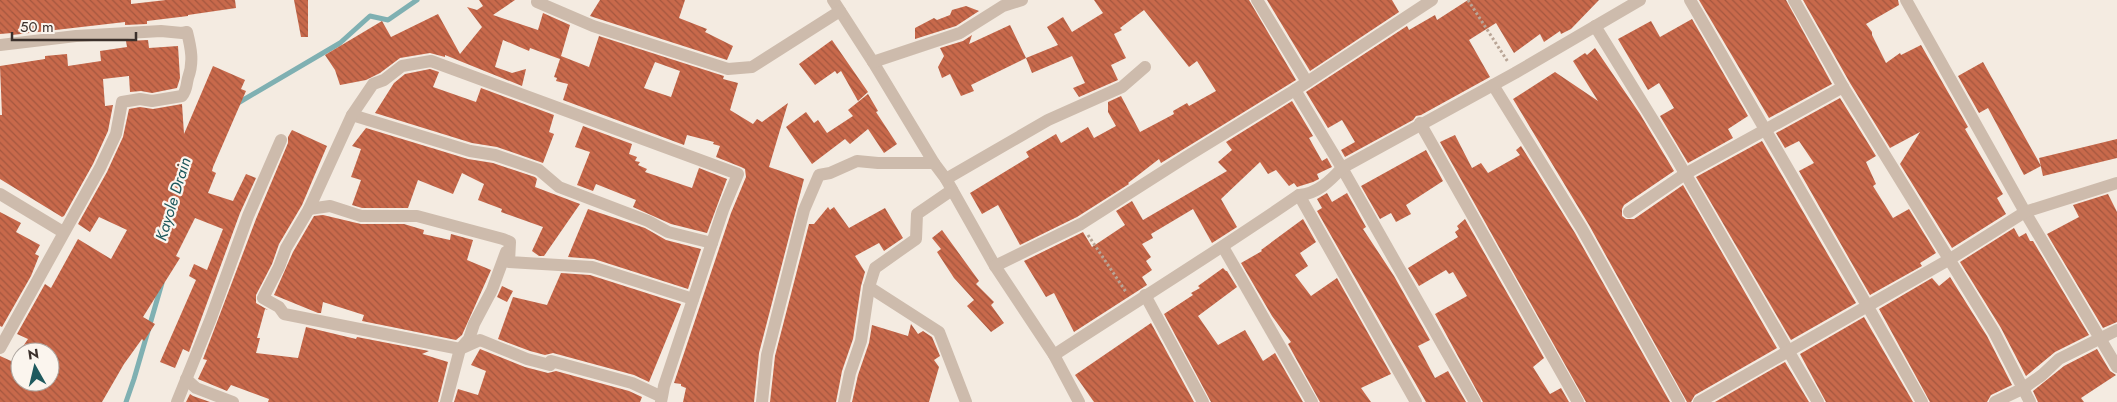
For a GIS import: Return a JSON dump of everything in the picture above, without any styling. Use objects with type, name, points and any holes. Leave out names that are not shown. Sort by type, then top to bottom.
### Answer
[{"type":"street","points":[[873,62],[960,33],[1003,6],[1022,0]]},
{"type":"street","points":[[1257,0],[1307,82]]},
{"type":"street","points":[[995,266],[1081,224],[1296,90],[1432,0]]},
{"type":"street","points":[[1054,355],[1299,196],[1321,188],[1342,168],[1494,85],[1640,0]]},
{"type":"street","points":[[1690,0],[1922,402]]},
{"type":"street","points":[[1794,0],[1843,87],[1994,332],[2022,390],[2030,402]]},
{"type":"street","points":[[1906,0],[2025,212],[2117,367]]},
{"type":"street","points":[[537,2],[593,26],[728,69],[752,67],[837,5],[934,164],[949,185],[995,266],[1054,355],[1079,402]]},
{"type":"street","points":[[1595,26],[1685,174],[1818,402]]},
{"type":"street","points":[[0,45],[76,36],[161,31],[187,32],[192,54],[192,70],[187,80],[187,89],[182,96],[152,101],[140,99],[122,102],[116,134],[100,168],[0,348]]},
{"type":"street","points":[[431,61],[738,174],[693,299],[664,386],[662,399],[632,383],[551,361],[550,365],[527,359],[480,340],[460,349],[284,314],[279,307],[263,298],[280,267],[286,248],[309,209],[352,115],[373,84],[384,80],[402,66],[431,61]]},
{"type":"street","points":[[844,402],[850,373],[862,341],[869,287],[875,268],[916,239],[917,214],[949,185],[1048,120],[1122,87],[1145,67]]},
{"type":"street","points":[[1494,85],[1582,229],[1678,402]]},
{"type":"street","points":[[1629,212],[1685,174],[1843,87]]},
{"type":"street","points":[[1296,90],[1475,402]]},
{"type":"street","points":[[352,115],[470,151],[495,155],[539,170],[559,187],[648,221],[668,232],[712,243]]},
{"type":"street","points":[[1420,124],[1578,402]]},
{"type":"street","points":[[177,402],[211,318],[248,216],[281,140]]},
{"type":"street","points":[[762,402],[769,345],[804,210],[818,175],[830,173],[857,161],[934,164]]},
{"type":"street","points":[[1706,401],[1789,351],[1950,260],[2025,212],[2115,186]]},
{"type":"street","points":[[0,194],[63,232]]},
{"type":"street","points":[[1299,196],[1416,402]]},
{"type":"street","points":[[309,209],[330,206],[361,216],[417,216],[498,237],[510,242]]},
{"type":"street","points":[[510,242],[509,262],[592,267],[693,299]]},
{"type":"street","points":[[446,402],[460,349],[469,339],[474,324],[492,290],[510,242]]},
{"type":"street","points":[[1223,247],[1312,402]]},
{"type":"street","points":[[869,287],[938,332],[966,402]]},
{"type":"street","points":[[1145,295],[1203,402]]},
{"type":"street","points":[[1995,402],[2022,390],[2059,359],[2117,330]]},
{"type":"street","points":[[186,379],[196,388],[233,402]]},
{"type":"path","points":[[1468,0],[1515,73]]},
{"type":"path","points":[[1081,224],[1134,303]]},
{"type":"building","points":[[0,0],[131,0],[131,4],[166,0],[235,0],[236,8],[147,21],[147,24],[125,25],[125,22],[12,35],[12,33],[0,34]]},
{"type":"building","points":[[294,0],[308,0],[308,37],[301,37]]},
{"type":"building","points":[[479,0],[515,0],[493,15],[538,30],[543,13],[570,25],[561,56],[589,67],[599,36],[724,76],[723,79],[738,83],[730,110],[753,124],[757,119],[762,122],[788,103],[769,167],[804,179],[759,353],[754,402],[683,402],[686,388],[681,386],[681,384],[674,383],[731,213],[746,177],[745,169],[716,157],[720,146],[713,144],[714,142],[687,135],[684,145],[563,100],[568,84],[556,81],[557,78],[554,77],[560,59],[530,48],[529,51],[503,40],[495,67],[512,73],[526,69],[522,86],[445,55],[445,57],[430,53],[400,58],[380,73],[366,80],[340,85],[335,70],[325,55],[382,21],[391,37],[438,14],[460,54],[482,27],[467,7],[477,10],[483,6]],"holes":[[[655,62],[680,71],[671,97],[644,88]]]},
{"type":"building","points":[[600,0],[685,0],[679,18],[707,29],[705,32],[733,46],[727,60],[590,16]]},
{"type":"building","points":[[1094,0],[1249,0],[1296,80],[1161,163],[1159,159],[1129,184],[1077,217],[1020,245],[998,205],[982,214],[970,193],[1029,157],[1026,152],[1056,134],[1061,143],[1088,127],[1094,138],[1116,126],[1108,112],[1108,102],[1121,96],[1140,132],[1174,114],[1173,111],[1187,103],[1189,106],[1216,91],[1197,61],[1189,67],[1144,10],[1120,28],[1122,30],[1114,34],[1126,58],[1111,65],[1118,80],[1079,97],[1073,88],[1085,83],[1072,56],[1032,73],[1026,58],[1058,45],[1047,27],[1063,17],[1072,32],[1103,13]]},
{"type":"building","points":[[1267,0],[1392,0],[1399,12],[1310,71]]},
{"type":"building","points":[[1468,0],[1599,0],[1571,29],[1561,34],[1560,31],[1544,42],[1540,34],[1514,53],[1496,23],[1469,40],[1490,77],[1416,116],[1413,120],[1345,157],[1341,150],[1355,142],[1342,120],[1328,128],[1306,92],[1407,26],[1409,30],[1435,15],[1437,20]]},
{"type":"building","points":[[1699,0],[1786,0],[1832,84],[1769,118]]},
{"type":"building","points":[[1803,0],[1898,0],[1899,5],[1866,24],[1872,32],[1886,63],[1900,53],[1901,55],[1921,45],[1968,127],[1965,129],[2003,194],[1997,198],[2006,214],[1952,248],[1900,164],[1920,132],[1890,148],[1850,83]]},
{"type":"building","points":[[966,6],[979,11],[956,26],[915,39],[915,28],[934,18],[937,20],[950,15],[952,10]]},
{"type":"building","points":[[1692,19],[1748,116],[1728,129],[1733,138],[1688,163],[1660,116],[1674,108],[1659,83],[1648,90],[1618,39],[1651,21],[1660,37]]},
{"type":"building","points":[[1010,25],[1026,58],[971,85],[974,91],[961,96],[950,74],[942,78],[938,67],[944,56],[940,48],[963,41],[972,35],[969,44]]},
{"type":"building","points":[[148,40],[149,48],[178,46],[180,78],[177,88],[152,93],[130,92],[129,76],[103,79],[105,106],[113,105],[108,131],[93,164],[64,216],[62,217],[0,179],[0,115],[2,115],[0,66],[45,59],[45,56],[67,54],[68,66],[101,61],[100,51],[127,47],[126,41]]},
{"type":"building","points":[[832,40],[868,92],[858,101],[841,71],[837,74],[835,71],[815,85],[799,64]]},
{"type":"building","points":[[1595,48],[1640,114],[1674,171],[1624,205],[1622,216],[1626,219],[1634,219],[1683,185],[1777,348],[1695,395],[1691,402],[1687,402],[1589,225],[1513,99],[1555,72],[1598,101],[1573,61],[1585,53],[1587,55]]},
{"type":"building","points":[[1983,62],[2041,166],[2024,175],[1988,108],[1979,113],[1958,76]]},
{"type":"building","points":[[213,66],[245,80],[241,89],[246,91],[213,167],[212,171],[216,173],[208,193],[233,201],[246,174],[256,178],[240,213],[189,352],[183,349],[175,368],[160,362],[196,280],[189,276],[194,264],[207,270],[223,229],[195,218],[176,256],[180,258],[143,317],[155,324],[144,341],[142,339],[124,364],[102,402],[0,402],[0,356],[10,360],[10,392],[60,392],[60,342],[26,342],[28,339],[17,334],[45,284],[51,288],[78,239],[111,259],[127,230],[99,217],[90,232],[78,224],[107,172],[123,137],[129,109],[140,107],[153,109],[182,104],[184,134]]},
{"type":"building","points":[[430,69],[439,72],[433,87],[476,102],[481,88],[554,115],[549,132],[554,134],[543,163],[497,147],[472,143],[375,113],[394,83],[405,74]]},
{"type":"building","points":[[868,94],[878,111],[876,112],[897,144],[884,153],[868,129],[850,144],[845,139],[812,164],[786,127],[806,112],[814,123],[818,120],[827,133],[853,116],[848,110]]},
{"type":"building","points":[[1840,98],[1876,156],[1866,162],[1876,184],[1873,186],[1893,218],[1909,209],[1936,253],[1920,263],[1922,266],[1870,295],[1799,171],[1814,163],[1799,141],[1785,148],[1776,133]]},
{"type":"building","points":[[1292,101],[1313,136],[1309,138],[1322,161],[1327,158],[1332,167],[1317,174],[1319,179],[1297,187],[1294,183],[1289,186],[1276,170],[1268,174],[1260,162],[1221,199],[1237,227],[1212,243],[1193,209],[1151,234],[1153,238],[1142,244],[1151,257],[1146,261],[1152,270],[1142,277],[1147,285],[1074,332],[1054,293],[1046,297],[1024,261],[1083,232],[1092,247],[1125,225],[1116,211],[1132,201],[1143,220],[1227,171],[1218,162],[1232,150],[1226,142]]},
{"type":"building","points":[[583,126],[632,144],[629,154],[637,157],[635,161],[640,162],[638,165],[647,169],[645,172],[692,188],[699,168],[727,179],[707,233],[671,224],[633,207],[636,200],[596,184],[593,191],[577,185],[590,152],[575,147]]},
{"type":"building","points":[[366,128],[468,159],[493,163],[535,177],[537,179],[535,187],[580,204],[544,256],[539,256],[532,251],[543,227],[501,212],[502,209],[478,200],[484,184],[462,173],[453,194],[418,180],[408,208],[362,208],[352,205],[361,180],[351,177],[361,149],[352,146]]},
{"type":"building","points":[[292,130],[327,146],[302,205],[279,244],[272,264],[256,295],[256,303],[268,310],[265,309],[257,338],[260,338],[256,353],[298,358],[306,327],[356,339],[357,337],[429,351],[422,354],[448,362],[438,402],[268,402],[269,399],[231,385],[227,391],[198,379],[207,360],[203,359]]},
{"type":"building","points":[[1455,135],[1472,168],[1481,163],[1488,173],[1520,155],[1516,150],[1521,146],[1575,233],[1670,402],[1586,402],[1440,142]]},
{"type":"building","points":[[2117,139],[2117,158],[2043,176],[2039,158]]},
{"type":"building","points":[[1762,141],[1856,303],[1791,340],[1696,177]]},
{"type":"building","points":[[1426,150],[1443,181],[1406,205],[1411,214],[1396,222],[1391,213],[1380,219],[1361,186]]},
{"type":"building","points":[[1327,193],[1332,202],[1347,193],[1366,227],[1363,229],[1394,276],[1430,340],[1418,346],[1435,378],[1448,371],[1466,402],[1426,402],[1317,211],[1322,208],[1317,199]]},
{"type":"building","points":[[2108,194],[2117,212],[2117,322],[2103,328],[2047,234],[2079,217],[2073,205]]},
{"type":"building","points":[[828,207],[830,210],[834,207],[849,228],[885,208],[903,238],[884,251],[879,243],[855,256],[865,272],[853,339],[842,371],[836,402],[770,402],[775,356],[809,224],[814,224]]},
{"type":"building","points":[[588,209],[645,228],[666,240],[701,249],[688,289],[594,259],[568,257]]},
{"type":"building","points":[[0,212],[21,223],[16,232],[40,245],[35,254],[39,256],[31,276],[2,327],[0,326]]},
{"type":"building","points":[[323,215],[361,224],[404,224],[424,230],[423,234],[450,240],[451,234],[473,240],[467,260],[491,270],[462,335],[456,340],[362,321],[364,315],[323,302],[321,313],[318,313],[274,295],[293,252],[314,216]]},
{"type":"building","points":[[1303,219],[1316,242],[1300,253],[1308,266],[1295,275],[1311,296],[1337,278],[1391,374],[1361,388],[1371,402],[1320,402],[1288,344],[1291,342],[1272,316],[1241,263],[1262,251]]},
{"type":"building","points":[[1465,219],[1544,358],[1533,367],[1550,394],[1561,388],[1569,402],[1483,402],[1435,314],[1467,296],[1453,272],[1449,274],[1446,270],[1419,286],[1408,268],[1458,237],[1455,232],[1459,229],[1457,226]]},
{"type":"building","points":[[2014,228],[2019,237],[2026,233],[2030,241],[2033,241],[2089,335],[2055,352],[2026,376],[2001,328],[1960,262]]},
{"type":"building","points":[[942,230],[979,281],[976,284],[994,302],[991,305],[1004,323],[991,332],[967,306],[974,300],[954,278],[937,252],[941,249],[932,238]]},
{"type":"building","points":[[1223,268],[1237,287],[1198,316],[1218,345],[1245,330],[1263,361],[1275,353],[1303,402],[1211,402],[1164,314],[1193,295],[1191,293],[1200,288],[1198,286]]},
{"type":"building","points":[[561,273],[590,275],[681,304],[649,382],[634,375],[553,353],[545,355],[530,351],[498,339],[513,297],[547,305]]},
{"type":"building","points":[[1950,277],[1987,336],[2012,385],[1991,395],[1987,402],[1930,402],[1879,309],[1932,278],[1939,286]]},
{"type":"building","points":[[502,286],[513,291],[507,302],[497,297]]},
{"type":"building","points":[[1864,317],[1913,402],[1826,402],[1800,354]]},
{"type":"building","points":[[1151,323],[1194,402],[1094,402],[1075,375]]},
{"type":"building","points":[[911,324],[918,334],[923,331],[932,337],[940,356],[934,360],[939,367],[929,402],[852,402],[858,375],[869,343],[872,325],[908,336]]},
{"type":"building","points":[[480,349],[525,367],[548,373],[556,371],[629,391],[642,397],[640,402],[454,402],[458,389],[478,395],[486,371],[471,365]]},
{"type":"building","points":[[2097,349],[2110,371],[2116,375],[2081,398],[2084,402],[2038,402],[2033,391],[2064,366]]},
{"type":"building","points":[[1785,362],[1809,402],[1715,402]]},
{"type":"building","points":[[190,394],[193,396],[210,402],[186,402]]},
{"type":"waterway","name":"Kayole Drain","points":[[238,103],[340,43],[370,16],[388,20],[417,0]]},
{"type":"waterway","name":"Kayole Drain","points":[[126,402],[162,283]]}]
